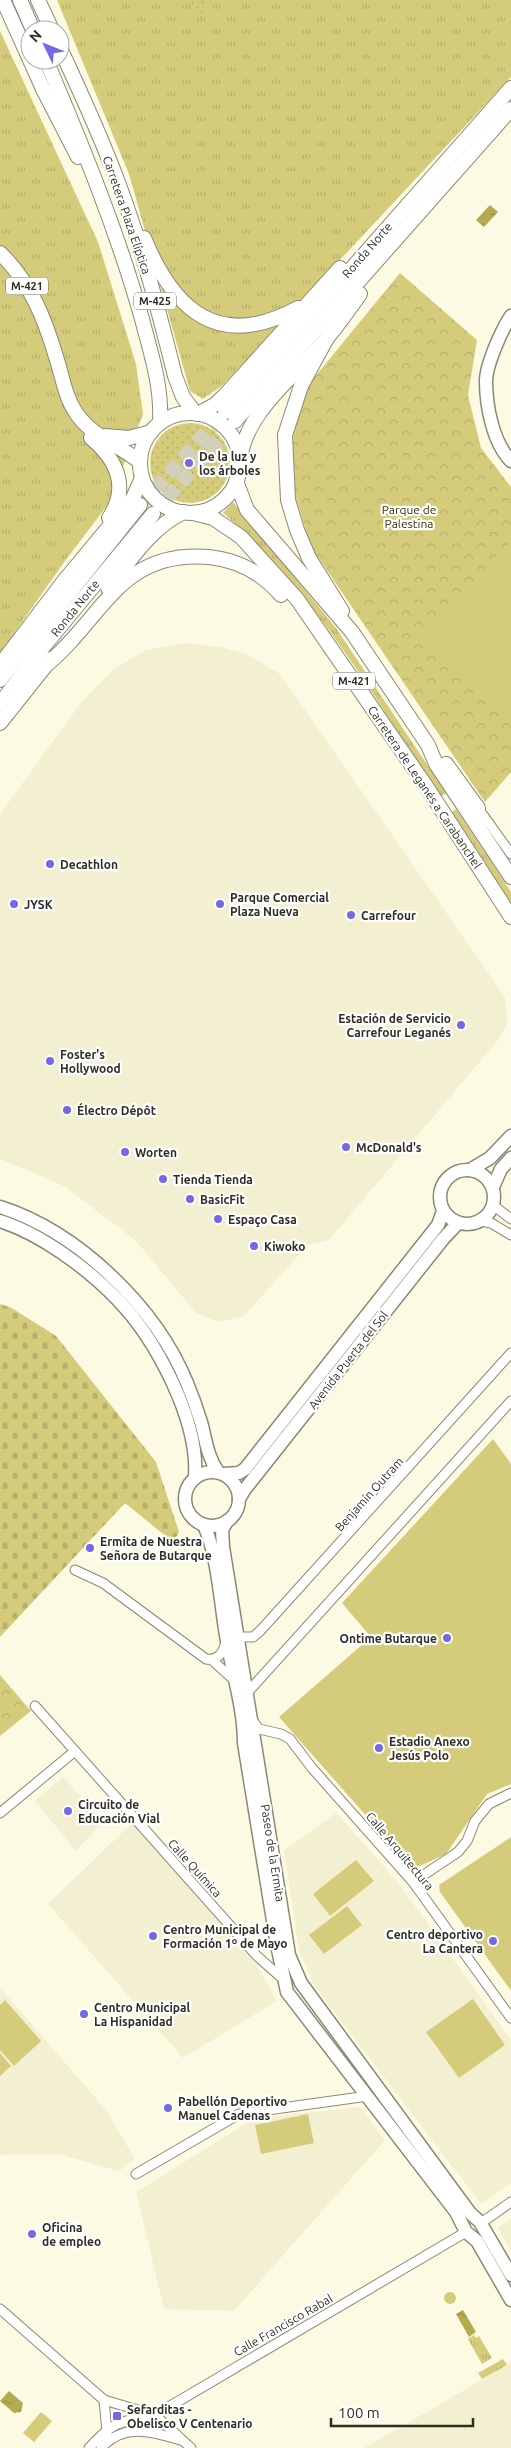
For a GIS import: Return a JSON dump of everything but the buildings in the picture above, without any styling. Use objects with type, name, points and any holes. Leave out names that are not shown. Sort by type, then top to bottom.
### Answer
[{"type":"main road","points":[[3,0],[60,124],[108,210]]},
{"type":"main road","points":[[20,0],[28,20]]},
{"type":"main road","points":[[38,0],[47,20]]},
{"type":"main road","name":"Carretera Plaza Elíptica","points":[[50,70],[108,210],[127,267],[159,382],[155,427]]},
{"type":"main road","name":"Carretera Plaza Elíptica","points":[[70,70],[93,120],[119,185],[139,246],[175,376],[183,397],[197,413]]},
{"type":"main road","name":"Ronda Norte","points":[[511,88],[390,224],[230,416],[385,254],[511,110]]},
{"type":"main road","points":[[119,185],[164,278],[183,304],[194,314],[227,324],[252,325],[276,318],[306,303]]},
{"type":"main road","points":[[108,438],[129,438],[155,427],[171,417],[197,413],[216,404],[306,303],[373,236],[390,224]]},
{"type":"main road","name":"M-421","points":[[0,254],[16,268],[33,295],[46,323],[74,410],[83,422],[140,462]]},
{"type":"main road","points":[[239,459],[243,442],[256,418],[327,338],[373,276],[385,254]]},
{"type":"main road","points":[[511,316],[494,352],[486,380],[488,414],[498,439],[511,461]]},
{"type":"main road","points":[[327,338],[301,386],[285,435],[288,500],[297,530],[310,558],[345,616],[352,632]]},
{"type":"main road","points":[[64,581],[116,508],[120,483],[113,460],[80,427],[74,410]]},
{"type":"main road","name":"M-421","points":[[197,413],[214,420],[223,427],[235,443],[239,459],[236,481]]},
{"type":"main road","name":"M-421","points":[[155,427],[141,452],[142,478],[148,491],[158,502],[170,509],[189,512]]},
{"type":"main road","name":"Ronda Norte","points":[[0,665],[64,581],[133,498],[142,478]]},
{"type":"main road","points":[[0,723],[156,531],[166,522],[189,512],[214,506],[231,491],[236,481]]},
{"type":"main road","name":"Carretera de Leganés a Carabanchel","points":[[236,481],[247,510],[352,632],[428,745],[436,764],[511,876]]},
{"type":"main road","name":"Ronda Norte","points":[[0,680],[140,505]]},
{"type":"main road","name":"Carretera de Leganés a Carabanchel","points":[[189,512],[214,518],[242,537],[297,599],[511,917]]},
{"type":"main road","name":"Ronda Norte","points":[[0,704],[39,652],[153,514]]},
{"type":"main road","points":[[46,665],[59,655],[98,607],[124,582],[150,566],[193,556],[229,561],[246,567],[269,581],[329,644]]},
{"type":"main road","name":"M-421","points":[[428,745],[442,759],[478,808]]},
{"type":"main road","points":[[511,1136],[490,1158],[470,1170],[455,1172],[444,1182],[440,1197],[444,1211],[458,1223],[466,1225],[481,1221],[491,1212],[494,1206],[493,1187],[501,1169],[511,1158]]},
{"type":"main road","points":[[470,1170],[484,1175],[493,1187]]},
{"type":"main road","points":[[0,1207],[59,1235],[100,1266],[135,1301],[169,1347],[186,1381],[200,1419],[210,1461],[221,1473],[236,1484],[240,1499],[238,1508],[227,1522],[216,1526],[204,1525],[193,1518],[186,1506],[186,1490],[196,1477],[210,1471],[221,1473]]},
{"type":"main road","name":"Avenida Puerta del Sol","points":[[221,1473],[239,1474],[245,1469],[438,1225],[444,1211]]},
{"type":"main road","points":[[0,1221],[49,1245],[84,1269],[118,1300],[147,1338],[167,1373],[183,1408],[195,1453],[196,1477]]},
{"type":"main road","name":"Avenida Puerta del Sol","points":[[240,1499],[245,1489],[443,1239],[458,1223]]},
{"type":"main road","name":"Paseo de la Ermita","points":[[227,1522],[222,1530],[232,1639],[232,1666],[246,1693],[253,1721],[285,1932],[292,1962],[301,1983],[479,2222],[511,2275]]},
{"type":"main road","name":"Paseo de la Ermita","points":[[204,1525],[212,1549],[232,1639],[239,1678],[244,1743],[283,1979],[289,1997],[368,2096],[456,2212],[466,2231],[477,2241],[511,2300]]},
{"type":"main road","points":[[466,2231],[468,2220],[479,2222]]},
{"type":"street","name":"M-421","points":[[478,808],[511,854]]},
{"type":"street","points":[[494,1206],[511,1219]]},
{"type":"street","points":[[481,1221],[492,1223],[511,1235]]},
{"type":"street","name":"Benjamín Outram","points":[[232,1639],[253,1637],[261,1630],[511,1353]]},
{"type":"street","points":[[246,1693],[511,1402]]},
{"type":"street","points":[[75,1570],[103,1583],[202,1656],[212,1660],[239,1678],[264,1674]]},
{"type":"street","points":[[212,1660],[221,1655],[232,1639]]},
{"type":"street","name":"Calle Química","points":[[35,1706],[257,1956],[283,1979]]},
{"type":"street","name":"Calle Arquitectura","points":[[253,1721],[259,1729],[281,1734],[290,1739],[312,1768],[413,1882],[511,2018]]},
{"type":"street","points":[[0,1813],[75,1751]]},
{"type":"street","points":[[413,1882],[458,1852],[467,1841],[475,1821],[489,1804],[511,1793]]},
{"type":"street","points":[[257,1956],[267,1957],[272,1954],[277,1945]]},
{"type":"street","points":[[136,2174],[239,2114],[368,2096]]},
{"type":"street","points":[[479,2222],[511,2202]]},
{"type":"street","name":"Calle Francisco Rabal","points":[[108,2428],[120,2422],[155,2415],[466,2231]]},
{"type":"street","points":[[0,2309],[104,2400],[155,2415],[191,2448]]},
{"type":"street","points":[[103,2446],[108,2428],[104,2400]]},
{"type":"street","points":[[145,2430],[155,2415]]},
{"type":"street","points":[[89,2448],[108,2428]]},
{"type":"street","points":[[103,2446],[126,2431],[145,2430],[184,2441]]},
{"type":"shaded area","name":"Parque Comercial Plaza Nueva","points":[[184,643],[220,647],[247,654],[280,674],[505,997],[507,1023],[499,1039],[329,1240],[308,1245],[244,1316],[218,1322],[196,1313],[136,1241],[64,1186],[0,1159],[0,814],[83,700],[113,670],[146,650]]},
{"type":"shaded area","name":"Circuito de Educación Vial","points":[[63,1777],[103,1822],[76,1851],[35,1801]]},
{"type":"shaded area","points":[[337,1813],[400,1885],[511,2040],[511,2183],[481,2204],[315,1987],[299,1951],[284,1850]]},
{"type":"shaded area","name":"Centro Municipal de Formación 1º de Mayo","points":[[132,1823],[257,1966],[277,2001],[183,2058],[48,1904]]},
{"type":"shaded area","points":[[2,1990],[106,2110],[135,2159],[119,2171],[58,2154],[0,2155],[0,1991]]},
{"type":"shaded area","points":[[360,2107],[385,2140],[234,2311],[164,2309],[136,2192],[255,2118]]},
{"type":"shaded area","points":[[511,2219],[511,2251],[498,2228]]},
{"type":"shaded area","points":[[511,2362],[511,2448],[364,2448],[454,2396]]},
{"type":"green space","points":[[57,0],[511,0],[511,77],[223,385],[203,399],[190,391],[129,174],[70,31],[70,20],[65,20]]},
{"type":"green space","points":[[193,0],[212,0],[202,14],[190,5]]},
{"type":"green space","points":[[0,31],[98,242],[136,364],[143,414],[109,503],[0,653]]},
{"type":"green space","name":"Parque de Palestina","points":[[400,273],[477,340],[468,395],[481,448],[511,487],[511,772],[485,802],[311,547],[291,482],[295,401]]},
{"type":"green space","points":[[190,423],[205,426],[218,435],[227,448],[230,463],[227,478],[218,491],[205,500],[190,503],[175,500],[162,491],[153,478],[150,463],[153,448],[162,435],[175,426]]},
{"type":"green space","points":[[233,502],[336,628],[446,793],[440,797],[367,685],[314,610],[255,542],[223,513]]},
{"type":"green space","points":[[511,541],[511,712],[506,718],[420,641]]},
{"type":"green space","points":[[456,809],[511,892],[511,905],[451,813]]},
{"type":"green space","points":[[0,1304],[10,1307],[56,1336],[156,1462],[179,1532],[173,1542],[125,1503],[0,1637]]},
{"type":"green space","points":[[493,1439],[511,1464],[511,1784],[487,1794],[446,1854],[413,1869],[279,1717],[371,1637],[342,1603]]},
{"type":"green space","points":[[0,1675],[31,1711],[0,1736]]},
{"type":"green space","name":"Centro deportivo La Cantera","points":[[511,1837],[511,1991],[440,1892],[439,1885]]},
{"type":"green space","points":[[356,1860],[374,1881],[330,1916],[313,1894]]},
{"type":"green space","points":[[347,1906],[362,1925],[324,1954],[309,1935]]},
{"type":"green space","points":[[473,1999],[505,2045],[459,2078],[426,2032]]},
{"type":"green space","points":[[5,2000],[41,2041],[14,2066],[0,2050],[0,2005]]},
{"type":"green space","points":[[0,2053],[11,2066],[0,2076]]},
{"type":"green space","points":[[308,2114],[314,2143],[261,2154],[255,2125]]},
{"type":"green space","points":[[448,2292],[452,2292],[456,2298],[452,2304],[448,2304],[444,2300],[444,2296]]},
{"type":"green space","points":[[474,2335],[476,2338],[479,2336],[492,2358],[482,2364],[468,2339]]},
{"type":"green space","points":[[503,2359],[507,2365],[482,2379],[478,2373]]},
{"type":"green space","points":[[41,2412],[52,2421],[34,2442],[23,2433]]},
{"type":"water","points":[[490,205],[498,212],[484,227],[476,220]]},
{"type":"water","points":[[463,2310],[476,2332],[469,2337],[456,2314]]},
{"type":"water","points":[[9,2391],[23,2403],[21,2412],[14,2413],[0,2401]]},
{"type":"tunnel","points":[[140,505],[225,412]]},
{"type":"tunnel","points":[[153,514],[235,421]]},
{"type":"place","name":"De la luz y los árboles","points":[[189,463]]},
{"type":"place","name":"Decathlon","points":[[50,864]]},
{"type":"place","name":"JYSK","points":[[14,904]]},
{"type":"place","name":"Parque Comercial Plaza Nueva","points":[[220,904]]},
{"type":"place","name":"Carrefour","points":[[351,915]]},
{"type":"place","name":"Estación de Servicio Carrefour Leganés","points":[[461,1025]]},
{"type":"place","name":"Foster's Hollywood","points":[[50,1061]]},
{"type":"place","name":"Électro Dépôt","points":[[67,1110]]},
{"type":"place","name":"McDonald's","points":[[346,1147]]},
{"type":"place","name":"Worten","points":[[125,1152]]},
{"type":"place","name":"Tienda Tienda","points":[[163,1179]]},
{"type":"place","name":"BasicFit","points":[[190,1199]]},
{"type":"place","name":"Espaço Casa","points":[[218,1219]]},
{"type":"place","name":"Kiwoko","points":[[254,1246]]},
{"type":"place","name":"Ermita de Nuestra Señora de Butarque","points":[[90,1548]]},
{"type":"place","name":"Ontime Butarque","points":[[447,1638]]},
{"type":"place","name":"Estadio Anexo Jesús Polo","points":[[379,1748]]},
{"type":"place","name":"Circuito de Educación Vial","points":[[68,1811]]},
{"type":"place","name":"Centro Municipal de Formación 1º de Mayo","points":[[153,1936]]},
{"type":"place","name":"Centro deportivo La Cantera","points":[[493,1941]]},
{"type":"place","name":"Centro Municipal La Hispanidad","points":[[84,2014]]},
{"type":"place","name":"Pabellón Deportivo Manuel Cadenas","points":[[168,2108]]},
{"type":"place","name":"Oficina de empleo","points":[[32,2234]]},
{"type":"place","name":"Sefarditas - Obelisco V Centenario","points":[[117,2416]]}]
